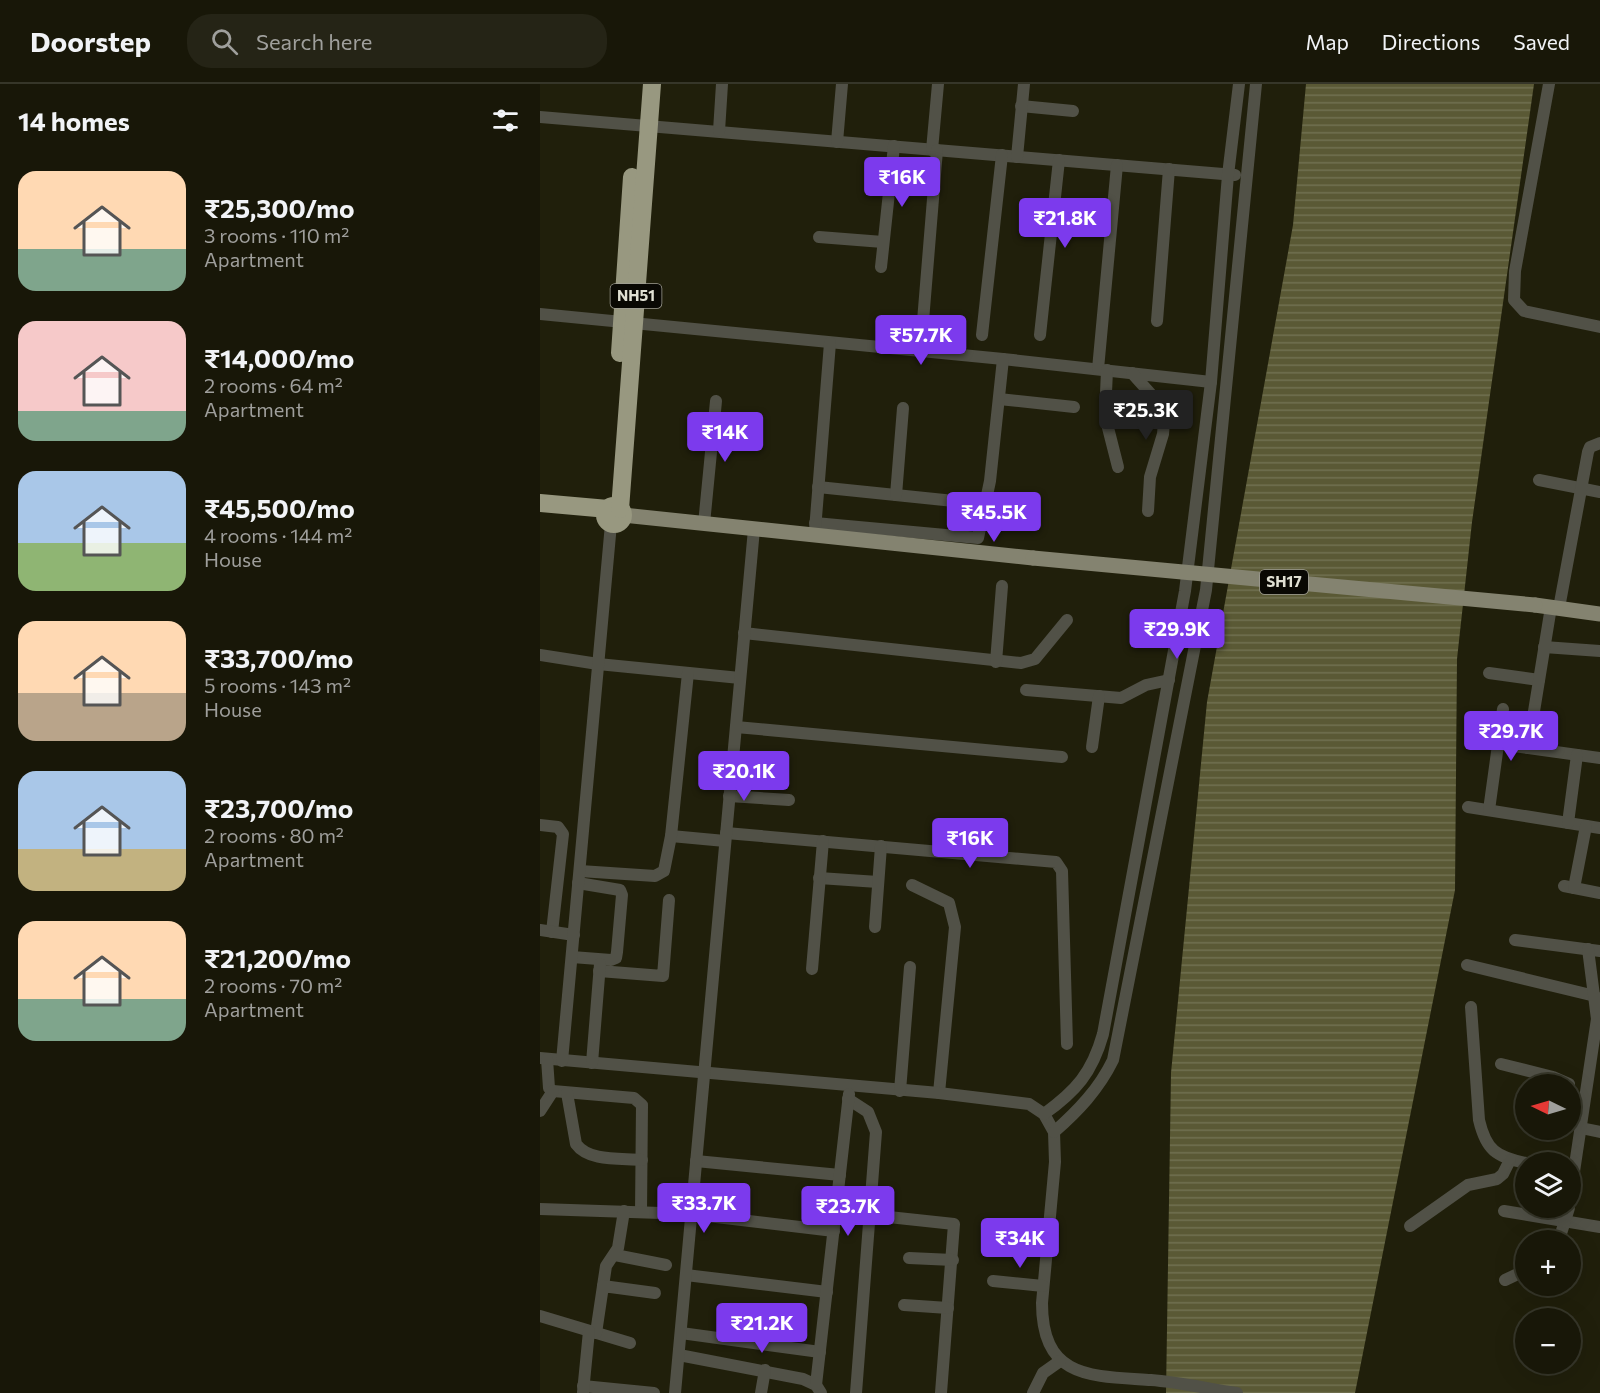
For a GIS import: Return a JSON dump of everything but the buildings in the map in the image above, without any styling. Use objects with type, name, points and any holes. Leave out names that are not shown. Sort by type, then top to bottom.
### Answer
[{"type":"highway","name":"NH51","points":[[613,513],[642,125],[639,84]]},
{"type":"highway","name":"NH51","points":[[642,125],[652,84]]},
{"type":"highway","points":[[540,503],[613,513]]},
{"type":"highway","points":[[540,515],[613,513]]},
{"type":"main road","name":"SH17","points":[[613,513],[754,529],[815,528],[1033,558],[1548,607],[1600,614]]},
{"type":"street","points":[[719,132],[722,84]]},
{"type":"street","points":[[837,142],[842,84]]},
{"type":"street","points":[[922,321],[938,84]]},
{"type":"street","points":[[1017,157],[1024,84]]},
{"type":"street","points":[[1044,1114],[1060,1102],[1089,1073],[1099,1050],[1185,591],[1211,382],[1228,174],[1239,84]]},
{"type":"street","points":[[1054,1132],[1074,1115],[1104,1079],[1113,1060],[1206,590],[1256,84]]},
{"type":"street","points":[[1549,84],[1515,271],[1514,300],[1524,311],[1600,327]]},
{"type":"street","points":[[1022,106],[1073,111]]},
{"type":"street","points":[[540,117],[1247,177]]},
{"type":"street","points":[[881,267],[894,146]]},
{"type":"street","points":[[982,335],[1002,155]]},
{"type":"street","points":[[1040,335],[1059,160]]},
{"type":"street","points":[[1117,165],[1102,370],[1105,416],[1118,467]]},
{"type":"street","points":[[1157,321],[1169,170]]},
{"type":"street","points":[[819,237],[884,242]]},
{"type":"street","points":[[540,314],[1003,358],[1211,382]]},
{"type":"street","points":[[830,343],[815,528],[978,538],[990,481],[1003,358]]},
{"type":"street","points":[[1132,373],[1165,410],[1163,434],[1150,477],[1148,511]]},
{"type":"street","points":[[999,399],[1074,407]]},
{"type":"street","points":[[704,524],[716,400]]},
{"type":"street","points":[[896,495],[903,408]]},
{"type":"street","points":[[1528,748],[1548,607],[1581,488],[1588,452],[1590,447],[1600,443]]},
{"type":"street","points":[[1539,480],[1600,492]]},
{"type":"street","points":[[818,488],[954,501]]},
{"type":"street","points":[[562,1061],[613,513]]},
{"type":"street","points":[[675,1393],[754,529]]},
{"type":"street","points":[[996,662],[1002,586]]},
{"type":"street","points":[[744,633],[1021,663],[1035,659],[1067,620]]},
{"type":"street","points":[[1544,647],[1600,651]]},
{"type":"street","points":[[540,655],[598,664],[740,678]]},
{"type":"street","points":[[579,877],[660,875],[664,871],[671,836],[688,673]]},
{"type":"street","points":[[1489,673],[1539,680]]},
{"type":"street","points":[[1026,690],[1120,698],[1146,685],[1169,680]]},
{"type":"street","points":[[1092,747],[1099,696]]},
{"type":"street","points":[[1489,810],[1503,709]]},
{"type":"street","points":[[736,727],[1062,757]]},
{"type":"street","points":[[1498,744],[1600,758]]},
{"type":"street","points":[[1568,823],[1577,754]]},
{"type":"street","points":[[729,796],[789,800]]},
{"type":"street","points":[[1467,807],[1600,828]]},
{"type":"street","points":[[540,825],[558,827],[563,834],[546,931],[574,935]]},
{"type":"street","points":[[1586,826],[1569,887],[1600,893]]},
{"type":"street","points":[[671,836],[823,841],[1050,860],[1060,865],[1067,1044]]},
{"type":"street","points":[[812,969],[823,841]]},
{"type":"street","points":[[875,927],[881,846]]},
{"type":"street","points":[[579,877],[614,888],[622,895],[616,958],[600,965]]},
{"type":"street","points":[[819,878],[878,882]]},
{"type":"street","points":[[912,885],[949,903],[954,920],[939,1093]]},
{"type":"street","points":[[572,957],[600,965],[663,976],[669,900]]},
{"type":"street","points":[[1515,940],[1594,950],[1597,1019],[1581,1128],[1600,1132]]},
{"type":"street","points":[[592,1063],[600,965]]},
{"type":"street","points":[[1467,965],[1595,996]]},
{"type":"street","points":[[900,1091],[910,967]]},
{"type":"street","points":[[1471,1008],[1479,1120],[1484,1138],[1498,1155],[1515,1161]]},
{"type":"street","points":[[641,1212],[642,1105],[639,1100],[553,1091],[549,1088],[543,1058],[704,1073],[849,1093],[900,1091],[939,1093],[1029,1104],[1044,1114],[1054,1132],[1055,1162],[1043,1286],[1042,1324],[1048,1346],[1060,1361],[1084,1372],[1114,1378],[1153,1380],[1237,1393]]},
{"type":"street","points":[[1501,1064],[1541,1074]]},
{"type":"street","points":[[540,1111],[553,1091]]},
{"type":"street","points":[[567,1093],[576,1144],[580,1149],[592,1155],[642,1160]]},
{"type":"street","points":[[819,1389],[820,1352],[849,1093]]},
{"type":"street","points":[[849,1093],[868,1112],[876,1132],[856,1393]]},
{"type":"street","points":[[1581,1095],[1586,1099]]},
{"type":"street","points":[[1410,1226],[1468,1185],[1497,1179],[1503,1174],[1510,1160]]},
{"type":"street","points":[[696,1161],[840,1175]]},
{"type":"street","points":[[540,1209],[691,1214],[834,1231]]},
{"type":"street","points":[[1504,1210],[1600,1227]]},
{"type":"street","points":[[624,1211],[615,1255],[606,1266],[583,1389],[654,1393]]},
{"type":"street","points":[[870,1215],[951,1222],[955,1228],[941,1393]]},
{"type":"street","points":[[1563,1230],[1567,1218]]},
{"type":"street","points":[[615,1255],[666,1265]]},
{"type":"street","points":[[909,1258],[952,1260]]},
{"type":"street","points":[[686,1275],[827,1292]]},
{"type":"street","points":[[1505,1280],[1515,1275]]},
{"type":"street","points":[[993,1281],[1043,1286]]},
{"type":"street","points":[[603,1286],[655,1293]]},
{"type":"street","points":[[904,1305],[948,1308]]},
{"type":"street","points":[[540,1317],[630,1343]]},
{"type":"street","points":[[681,1333],[820,1352]]},
{"type":"street","points":[[679,1355],[803,1379],[819,1389]]},
{"type":"street","points":[[1033,1393],[1043,1373],[1060,1361]]},
{"type":"street","points":[[761,1393],[765,1370]]},
{"type":"shaded area","points":[[1306,84],[1534,84],[1472,522],[1457,659],[1455,890],[1355,1393],[1166,1393],[1171,1073],[1207,702],[1293,225]]}]
